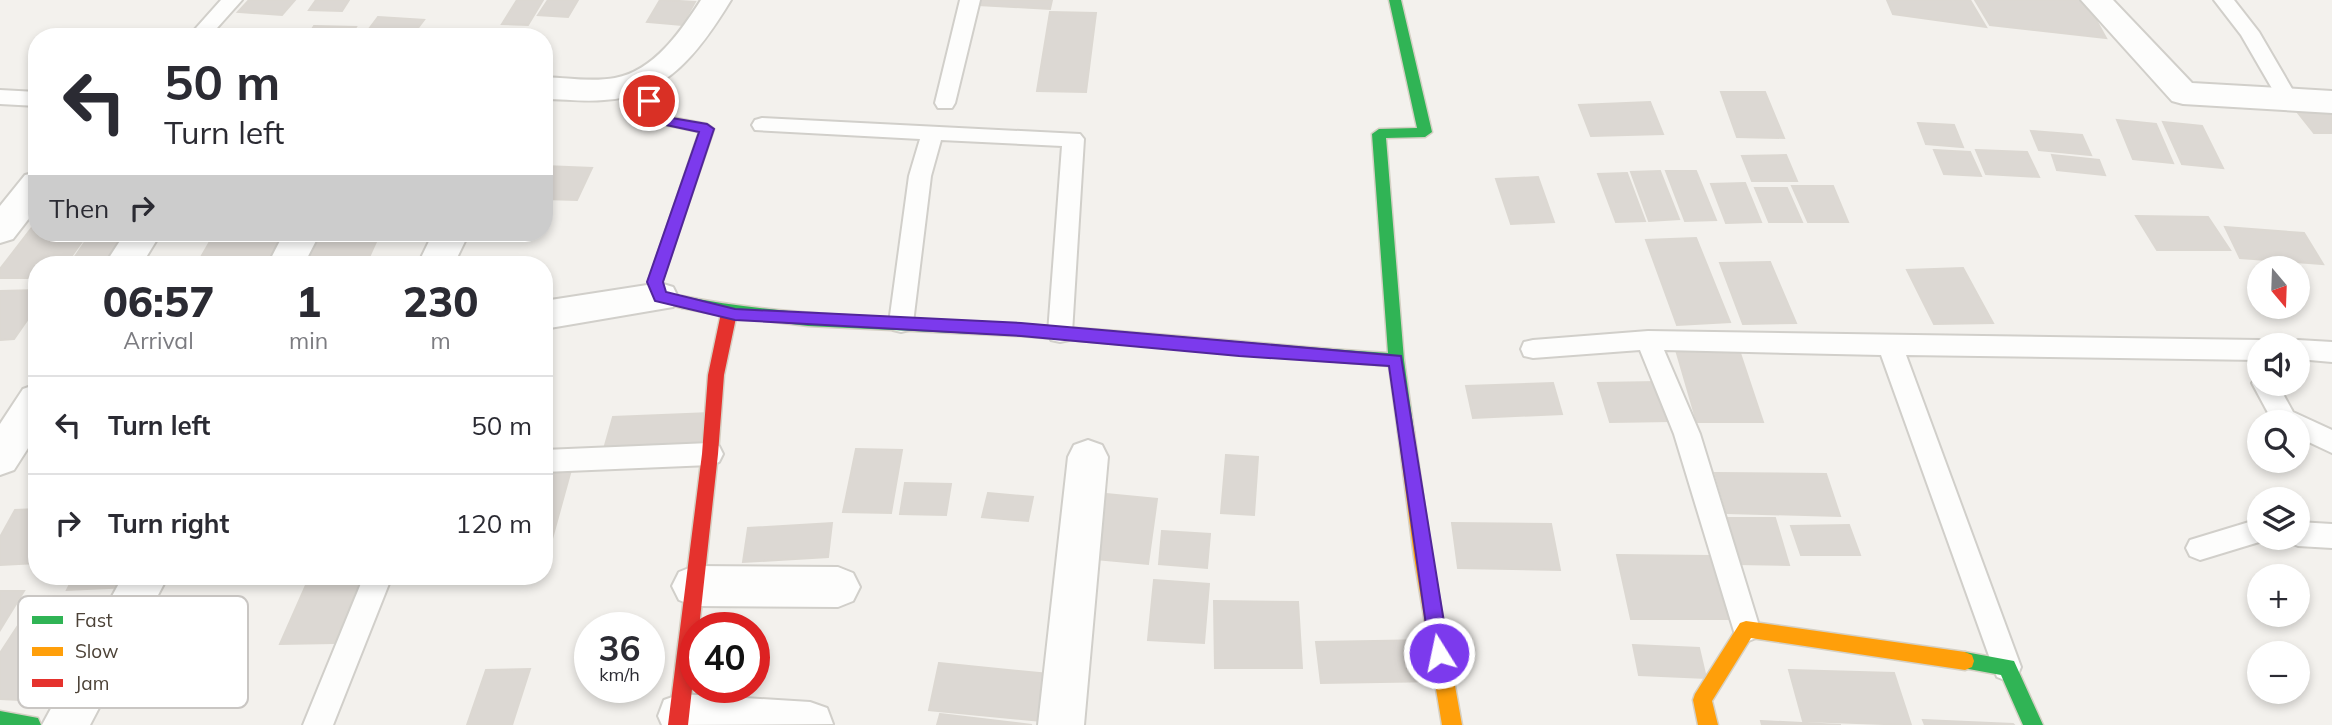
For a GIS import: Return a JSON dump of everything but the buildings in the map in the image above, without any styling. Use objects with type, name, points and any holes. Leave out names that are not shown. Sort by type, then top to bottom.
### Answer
[{"type":"street","points":[[553,88],[615,89],[653,76],[690,42],[716,0]]},
{"type":"street","points":[[1395,0],[1424,132],[1379,134],[1396,360],[1423,557],[1451,725]]},
{"type":"street","points":[[2096,0],[2183,93],[2332,102]]},
{"type":"street","points":[[638,81],[661,120],[707,129],[655,282],[660,297]]},
{"type":"street","points":[[16,220],[28,199]]},
{"type":"street","points":[[553,315],[660,297],[729,313],[1060,333],[1239,350],[1396,360]]},
{"type":"street","points":[[729,313],[716,375],[710,454],[680,720],[810,724]]},
{"type":"street","points":[[0,458],[28,414]]},
{"type":"street","points":[[1061,725],[1088,457]]},
{"type":"street","points":[[694,586],[838,587]]},
{"type":"street","points":[[1708,725],[1702,700],[1746,629],[2007,667],[2033,725]]},
{"type":"street","points":[[65,725],[74,708]]},
{"type":"street","points":[[0,720],[31,725]]},
{"type":"lane","points":[[206,28],[232,0]]},
{"type":"lane","points":[[945,103],[970,0]]},
{"type":"lane","points":[[2224,0],[2249,32],[2288,99]]},
{"type":"lane","points":[[0,97],[28,99]]},
{"type":"lane","points":[[762,125],[1073,139],[1060,333]]},
{"type":"lane","points":[[901,323],[920,176],[933,133]]},
{"type":"lane","points":[[1648,340],[1687,434],[1746,629]]},
{"type":"lane","points":[[1534,349],[1648,340],[2247,350]]},
{"type":"lane","points":[[1890,346],[2007,667]]},
{"type":"lane","points":[[2310,350],[2332,352]]},
{"type":"lane","points":[[2310,431],[2332,442]]},
{"type":"lane","points":[[553,461],[710,454]]},
{"type":"lane","points":[[2200,548],[2247,534]]},
{"type":"lane","points":[[2310,535],[2332,536]]},
{"type":"lane","points":[[318,725],[374,585]]},
{"type":"traffic: fast","points":[[1395,0],[1425,132],[1379,134],[1396,360],[1406,432]]},
{"type":"traffic: fast","points":[[682,302],[765,316],[808,320],[1020,330],[1396,360]]},
{"type":"traffic: fast","points":[[1965,661],[2007,667],[2033,725]]},
{"type":"traffic: fast","points":[[0,720],[31,725]]},
{"type":"traffic: slow","points":[[637,81],[661,120],[707,129],[655,282],[660,297],[682,302]]},
{"type":"traffic: slow","points":[[1406,432],[1423,557],[1452,725]]},
{"type":"traffic: slow","points":[[1708,725],[1702,700],[1746,629],[1965,661]]},
{"type":"traffic: jam","points":[[678,725],[710,454],[716,375],[729,313]]},
{"type":"route","points":[[649,101],[661,120],[707,129],[655,282],[660,297],[735,314],[1021,330],[1239,350],[1396,360],[1439,653]]}]
